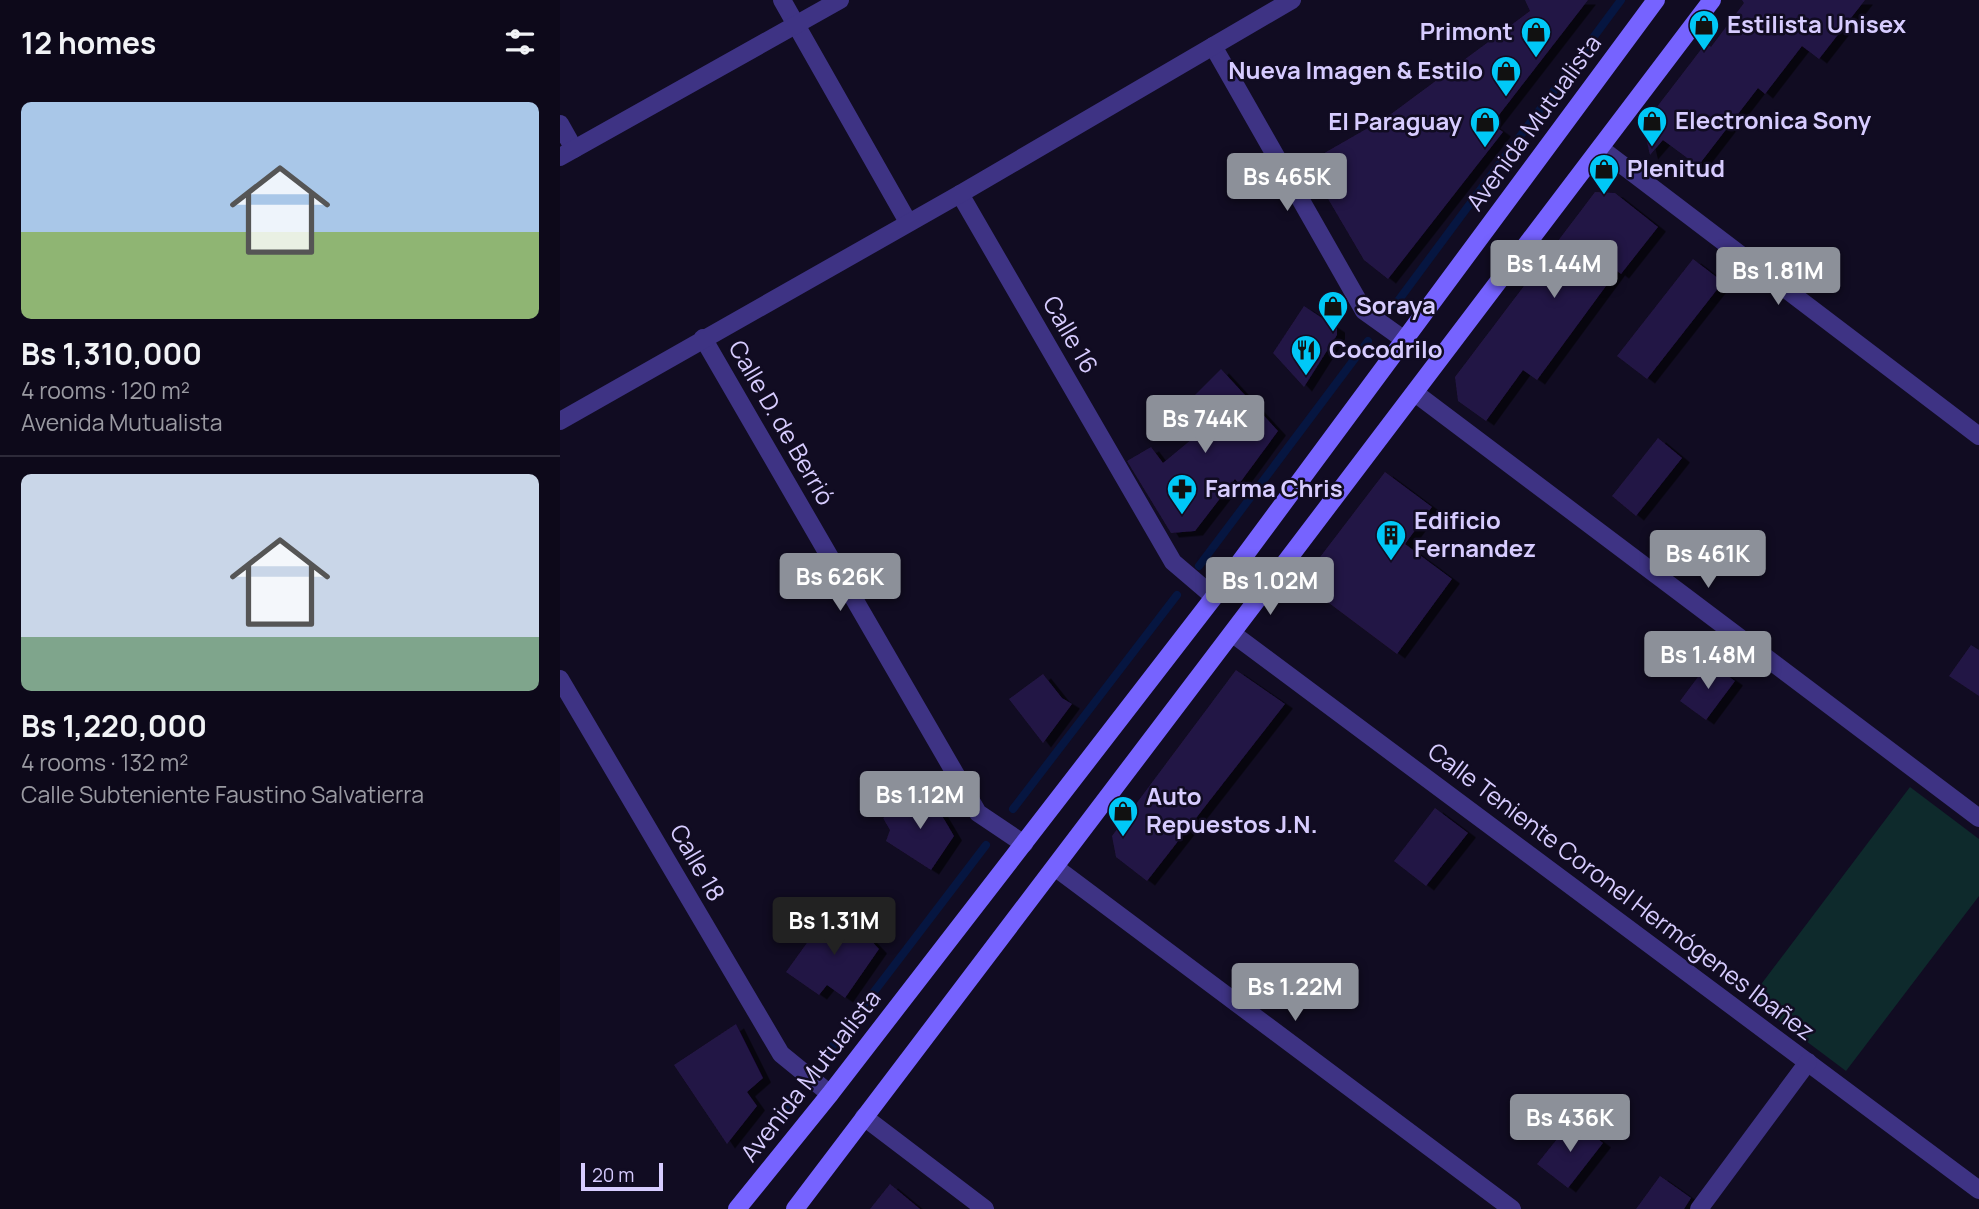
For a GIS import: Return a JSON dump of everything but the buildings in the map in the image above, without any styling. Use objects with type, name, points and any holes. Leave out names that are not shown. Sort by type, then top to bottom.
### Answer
[{"type":"main road","name":"Avenida Mutualista","points":[[739,1208],[1214,597],[1656,0]]},
{"type":"main road","points":[[795,1209],[1712,0]]},
{"type":"street","points":[[782,0],[908,222]]},
{"type":"street","points":[[560,124],[567,153],[840,0]]},
{"type":"street","points":[[560,421],[960,194],[1292,0]]},
{"type":"street","points":[[1213,46],[1364,311],[1406,341]]},
{"type":"street","points":[[1600,148],[1979,436]]},
{"type":"street","name":"Calle 16","points":[[960,194],[1173,562],[1214,597]]},
{"type":"street","name":"Calle D. de Berrió","points":[[703,338],[978,813],[1024,844]]},
{"type":"street","points":[[1415,393],[1979,818]]},
{"type":"street","name":"Calle Teniente Coronel Hermógenes Ibañez","points":[[1233,634],[1979,1190]]},
{"type":"street","name":"Calle 18","points":[[560,679],[781,1054],[830,1094]]},
{"type":"street","points":[[1056,868],[1512,1209]]},
{"type":"street","points":[[1699,1209],[1808,1062]]},
{"type":"street","points":[[864,1117],[985,1209]]},
{"type":"green space","points":[[1910,787],[1979,839],[1979,896],[1846,1071],[1750,999]]},
{"type":"waterway","points":[[1395,305],[1621,0]]},
{"type":"waterway","points":[[1199,566],[1368,341]]},
{"type":"waterway","points":[[1013,809],[1177,595]]},
{"type":"waterway","points":[[822,1060],[986,845]]},
{"type":"waterway","points":[[786,1106],[795,1096]]},
{"type":"place","name":"Estilista Unisex","points":[[1704,52]]},
{"type":"place","name":"Primont","points":[[1536,59]]},
{"type":"place","name":"Nueva Imagen & Estilo","points":[[1506,98]]},
{"type":"place","name":"Electronica Sony","points":[[1652,148]]},
{"type":"place","name":"El Paraguay","points":[[1485,149]]},
{"type":"place","name":"Plenitud","points":[[1604,196]]},
{"type":"place","name":"Soraya","points":[[1333,333]]},
{"type":"place","name":"Cocodrilo","points":[[1306,377]]},
{"type":"place","name":"Farma Chris","points":[[1182,516]]},
{"type":"place","name":"Edificio Fernandez","points":[[1391,562]]},
{"type":"place","name":"Auto Repuestos J.N.","points":[[1123,838]]}]
